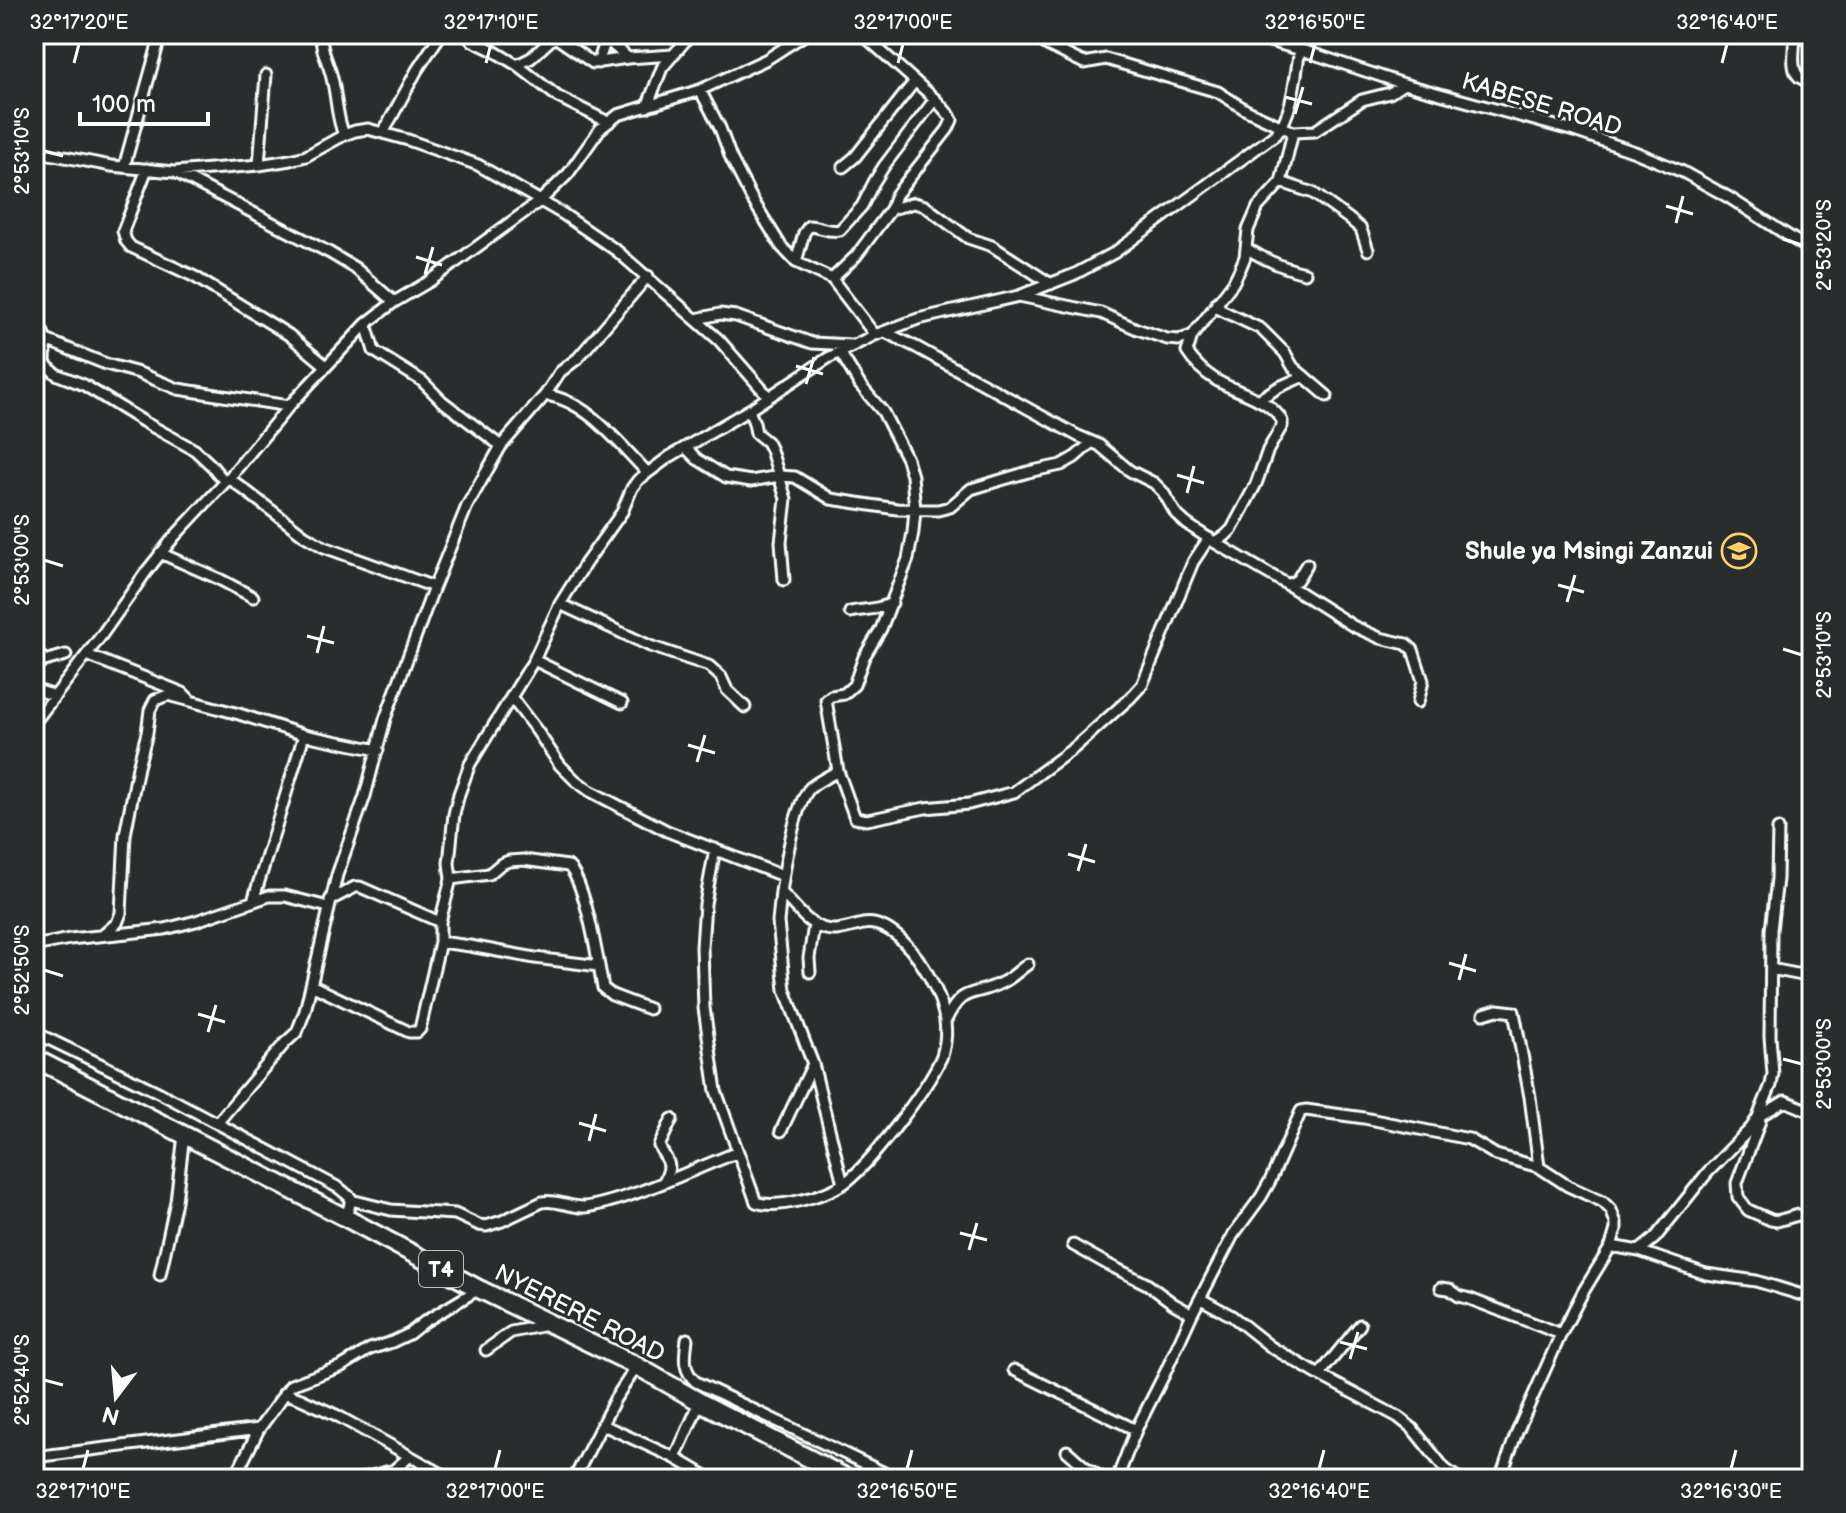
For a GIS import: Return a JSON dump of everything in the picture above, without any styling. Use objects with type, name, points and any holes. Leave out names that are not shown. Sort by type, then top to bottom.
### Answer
[{"type":"highway","name":"NYERERE ROAD","points":[[34,1058],[479,1289],[637,1366],[849,1479]]},
{"type":"street","points":[[124,167],[161,34]]},
{"type":"street","points":[[321,34],[344,135]]},
{"type":"street","points":[[383,133],[417,70],[441,34]]},
{"type":"street","points":[[465,34],[517,65],[558,97],[608,122]]},
{"type":"street","points":[[647,107],[658,76],[691,34]]},
{"type":"street","points":[[34,723],[160,553],[289,406],[366,324],[540,201],[568,174],[600,129],[618,115],[700,90],[767,59],[806,34]]},
{"type":"street","points":[[832,279],[856,256],[952,118],[862,34]]},
{"type":"street","points":[[1032,34],[1084,63],[1106,59],[1218,92],[1246,110],[1293,132],[1315,131],[1362,100],[1390,93],[1404,84]]},
{"type":"street","name":"KABESE ROAD","points":[[1244,34],[1404,84],[1574,131],[1683,172],[1812,251]]},
{"type":"street","points":[[1795,34],[1796,74],[1812,84]]},
{"type":"street","points":[[517,65],[531,58],[552,35],[588,60],[598,63],[673,55]]},
{"type":"street","points":[[598,63],[608,37],[628,58]]},
{"type":"street","points":[[311,985],[409,1032],[420,1029],[451,879],[451,838],[459,794],[470,764],[534,660],[560,604],[622,512],[632,488],[647,472],[828,358],[854,345],[918,319],[1019,296],[1075,274],[1114,253],[1276,134],[1288,113],[1300,49]]},
{"type":"street","points":[[259,165],[266,75]]},
{"type":"street","points":[[843,167],[861,150],[915,81]]},
{"type":"street","points":[[700,90],[752,199],[781,246],[796,262],[832,279],[880,333],[916,347],[1105,449],[1130,471],[1154,483],[1176,514],[1211,540],[1353,626],[1410,647],[1423,681],[1418,702]]},
{"type":"street","points":[[796,262],[809,226],[827,231],[840,230],[855,215],[884,166],[935,99]]},
{"type":"street","points":[[34,151],[124,167],[174,172],[259,165],[306,156],[344,135],[368,129],[408,140],[478,165],[617,251],[732,353],[768,396]]},
{"type":"street","points":[[840,352],[860,385],[883,412],[907,459],[915,510],[908,559],[881,629],[864,657],[854,685],[844,694],[826,700],[838,771],[851,812],[858,820],[867,820],[925,808],[969,804],[1014,792],[1074,748],[1142,685],[1193,562],[1211,540],[1229,533],[1239,518],[1268,450],[1282,426],[1281,418],[1258,400],[1216,379],[1187,352],[1192,336],[1233,283],[1245,257],[1248,230],[1258,207],[1281,182],[1293,132]]},
{"type":"street","points":[[147,169],[123,231],[131,247],[195,277],[289,335],[326,366]]},
{"type":"street","points":[[174,172],[330,253],[355,268],[394,302]]},
{"type":"street","points":[[1281,182],[1313,193],[1348,218],[1361,229],[1368,250]]},
{"type":"street","points":[[891,209],[914,203],[925,206],[968,238],[992,246],[1051,284]]},
{"type":"street","points":[[1246,248],[1283,268],[1305,273]]},
{"type":"street","points":[[217,1123],[297,1032],[305,1011],[329,903],[365,796],[385,719],[467,506],[501,446],[545,395],[560,372],[578,358],[648,276]]},
{"type":"street","points":[[1019,296],[1101,313],[1167,339],[1179,340],[1192,336]]},
{"type":"street","points":[[1217,302],[1221,310],[1261,329],[1285,353],[1293,367],[1327,396]]},
{"type":"street","points":[[696,319],[720,314],[736,316],[812,343],[854,345]]},
{"type":"street","points":[[34,321],[46,340],[45,364],[34,386]]},
{"type":"street","points":[[366,324],[374,351],[422,381],[442,401],[501,446]]},
{"type":"street","points":[[46,340],[178,389],[289,406]]},
{"type":"street","points":[[45,364],[56,374],[84,385],[195,450],[227,480],[324,547],[434,587]]},
{"type":"street","points":[[1258,400],[1304,376]]},
{"type":"street","points":[[545,395],[570,401],[583,409],[647,472]]},
{"type":"street","points":[[749,410],[756,433],[767,442],[786,499],[781,542],[784,580]]},
{"type":"street","points":[[686,448],[697,459],[726,477],[751,481],[779,476],[795,477],[831,499],[875,507],[943,510],[971,489],[1061,465],[1092,442]]},
{"type":"street","points":[[160,553],[253,597]]},
{"type":"street","points":[[1288,585],[1297,580],[1307,564]]},
{"type":"street","points":[[850,612],[883,608],[892,603]]},
{"type":"street","points":[[560,604],[650,646],[709,666],[745,707]]},
{"type":"street","points":[[34,650],[45,661]]},
{"type":"street","points":[[34,664],[66,655]]},
{"type":"street","points":[[87,655],[183,693],[194,703]]},
{"type":"street","points":[[534,660],[622,703]]},
{"type":"street","points":[[34,689],[55,696]]},
{"type":"street","points":[[103,935],[117,923],[121,913],[125,835],[150,710],[155,700],[168,695],[304,735],[378,750]]},
{"type":"street","points":[[511,697],[560,765],[575,780],[627,812],[667,831],[783,876]]},
{"type":"street","points":[[253,901],[304,735]]},
{"type":"street","points":[[838,771],[813,785],[803,797],[788,848],[778,922],[785,990],[813,1064],[843,1184]]},
{"type":"street","points":[[1778,829],[1777,879],[1771,930],[1770,1037],[1773,1074],[1737,1183],[1738,1197],[1748,1210],[1774,1221],[1798,1215],[1812,1218]]},
{"type":"street","points":[[715,849],[705,904],[702,947],[704,1008],[716,1091],[756,1202],[771,1205],[793,1202],[831,1190],[843,1184],[871,1155],[902,1118],[941,1059],[946,1020],[931,979],[899,938],[872,923],[832,930],[814,925],[781,892]]},
{"type":"street","points":[[451,879],[489,874],[509,861],[568,866],[582,893],[603,988],[649,1009]]},
{"type":"street","points":[[34,946],[165,929],[269,896],[329,903],[355,887],[440,922]]},
{"type":"street","points":[[810,972],[814,925]]},
{"type":"street","points":[[440,942],[599,966]]},
{"type":"street","points":[[946,1020],[954,1005],[966,994],[1002,983],[1028,964]]},
{"type":"street","points":[[1771,969],[1812,977]]},
{"type":"street","points":[[1484,1014],[1497,1010],[1514,1012],[1539,1167]]},
{"type":"street","points":[[34,1032],[160,1093],[339,1188],[350,1195],[351,1200],[344,1217]]},
{"type":"street","points":[[781,1131],[813,1064]]},
{"type":"street","points":[[1639,1251],[1655,1238],[1708,1172],[1745,1136],[1760,1115],[1785,1101],[1812,1112]]},
{"type":"street","points":[[1117,1479],[1136,1430],[1192,1314],[1233,1235],[1270,1181],[1301,1111],[1306,1110],[1469,1139],[1496,1155],[1539,1167],[1568,1186],[1608,1205],[1616,1223],[1611,1246],[1561,1334],[1517,1432],[1500,1479]]},
{"type":"street","points":[[663,1183],[670,1165],[659,1146],[672,1119]]},
{"type":"street","points":[[160,1275],[176,1201],[184,1135]]},
{"type":"street","points":[[351,1200],[391,1210],[455,1214],[486,1226],[542,1202],[587,1207],[616,1200],[738,1152]]},
{"type":"street","points":[[1073,1245],[1147,1284],[1192,1314]]},
{"type":"street","points":[[1611,1246],[1639,1251],[1706,1274],[1756,1281],[1812,1298]]},
{"type":"street","points":[[1441,1288],[1561,1334]]},
{"type":"street","points":[[234,1479],[259,1429],[291,1385],[342,1366],[370,1349],[409,1334],[479,1289]]},
{"type":"street","points":[[1201,1299],[1232,1316],[1271,1347],[1404,1421],[1445,1469],[1459,1479]]},
{"type":"street","points":[[486,1350],[517,1330],[551,1325]]},
{"type":"street","points":[[1319,1375],[1360,1325]]},
{"type":"street","points":[[687,1339],[685,1364],[688,1375],[696,1382],[897,1479]]},
{"type":"street","points":[[574,1479],[615,1399],[637,1366]]},
{"type":"street","points":[[1014,1370],[1136,1430]]},
{"type":"street","points":[[284,1393],[336,1415],[451,1479]]},
{"type":"street","points":[[675,1458],[700,1402]]},
{"type":"street","points":[[603,1425],[675,1458],[711,1479]]},
{"type":"street","points":[[34,1457],[259,1429]]},
{"type":"street","points":[[1067,1451],[1103,1479]]},
{"type":"street","points":[[360,1479],[394,1470],[409,1457]]},
{"type":"place","name":"Shule ya Msingi Zanzui","points":[[1739,551]]}]
